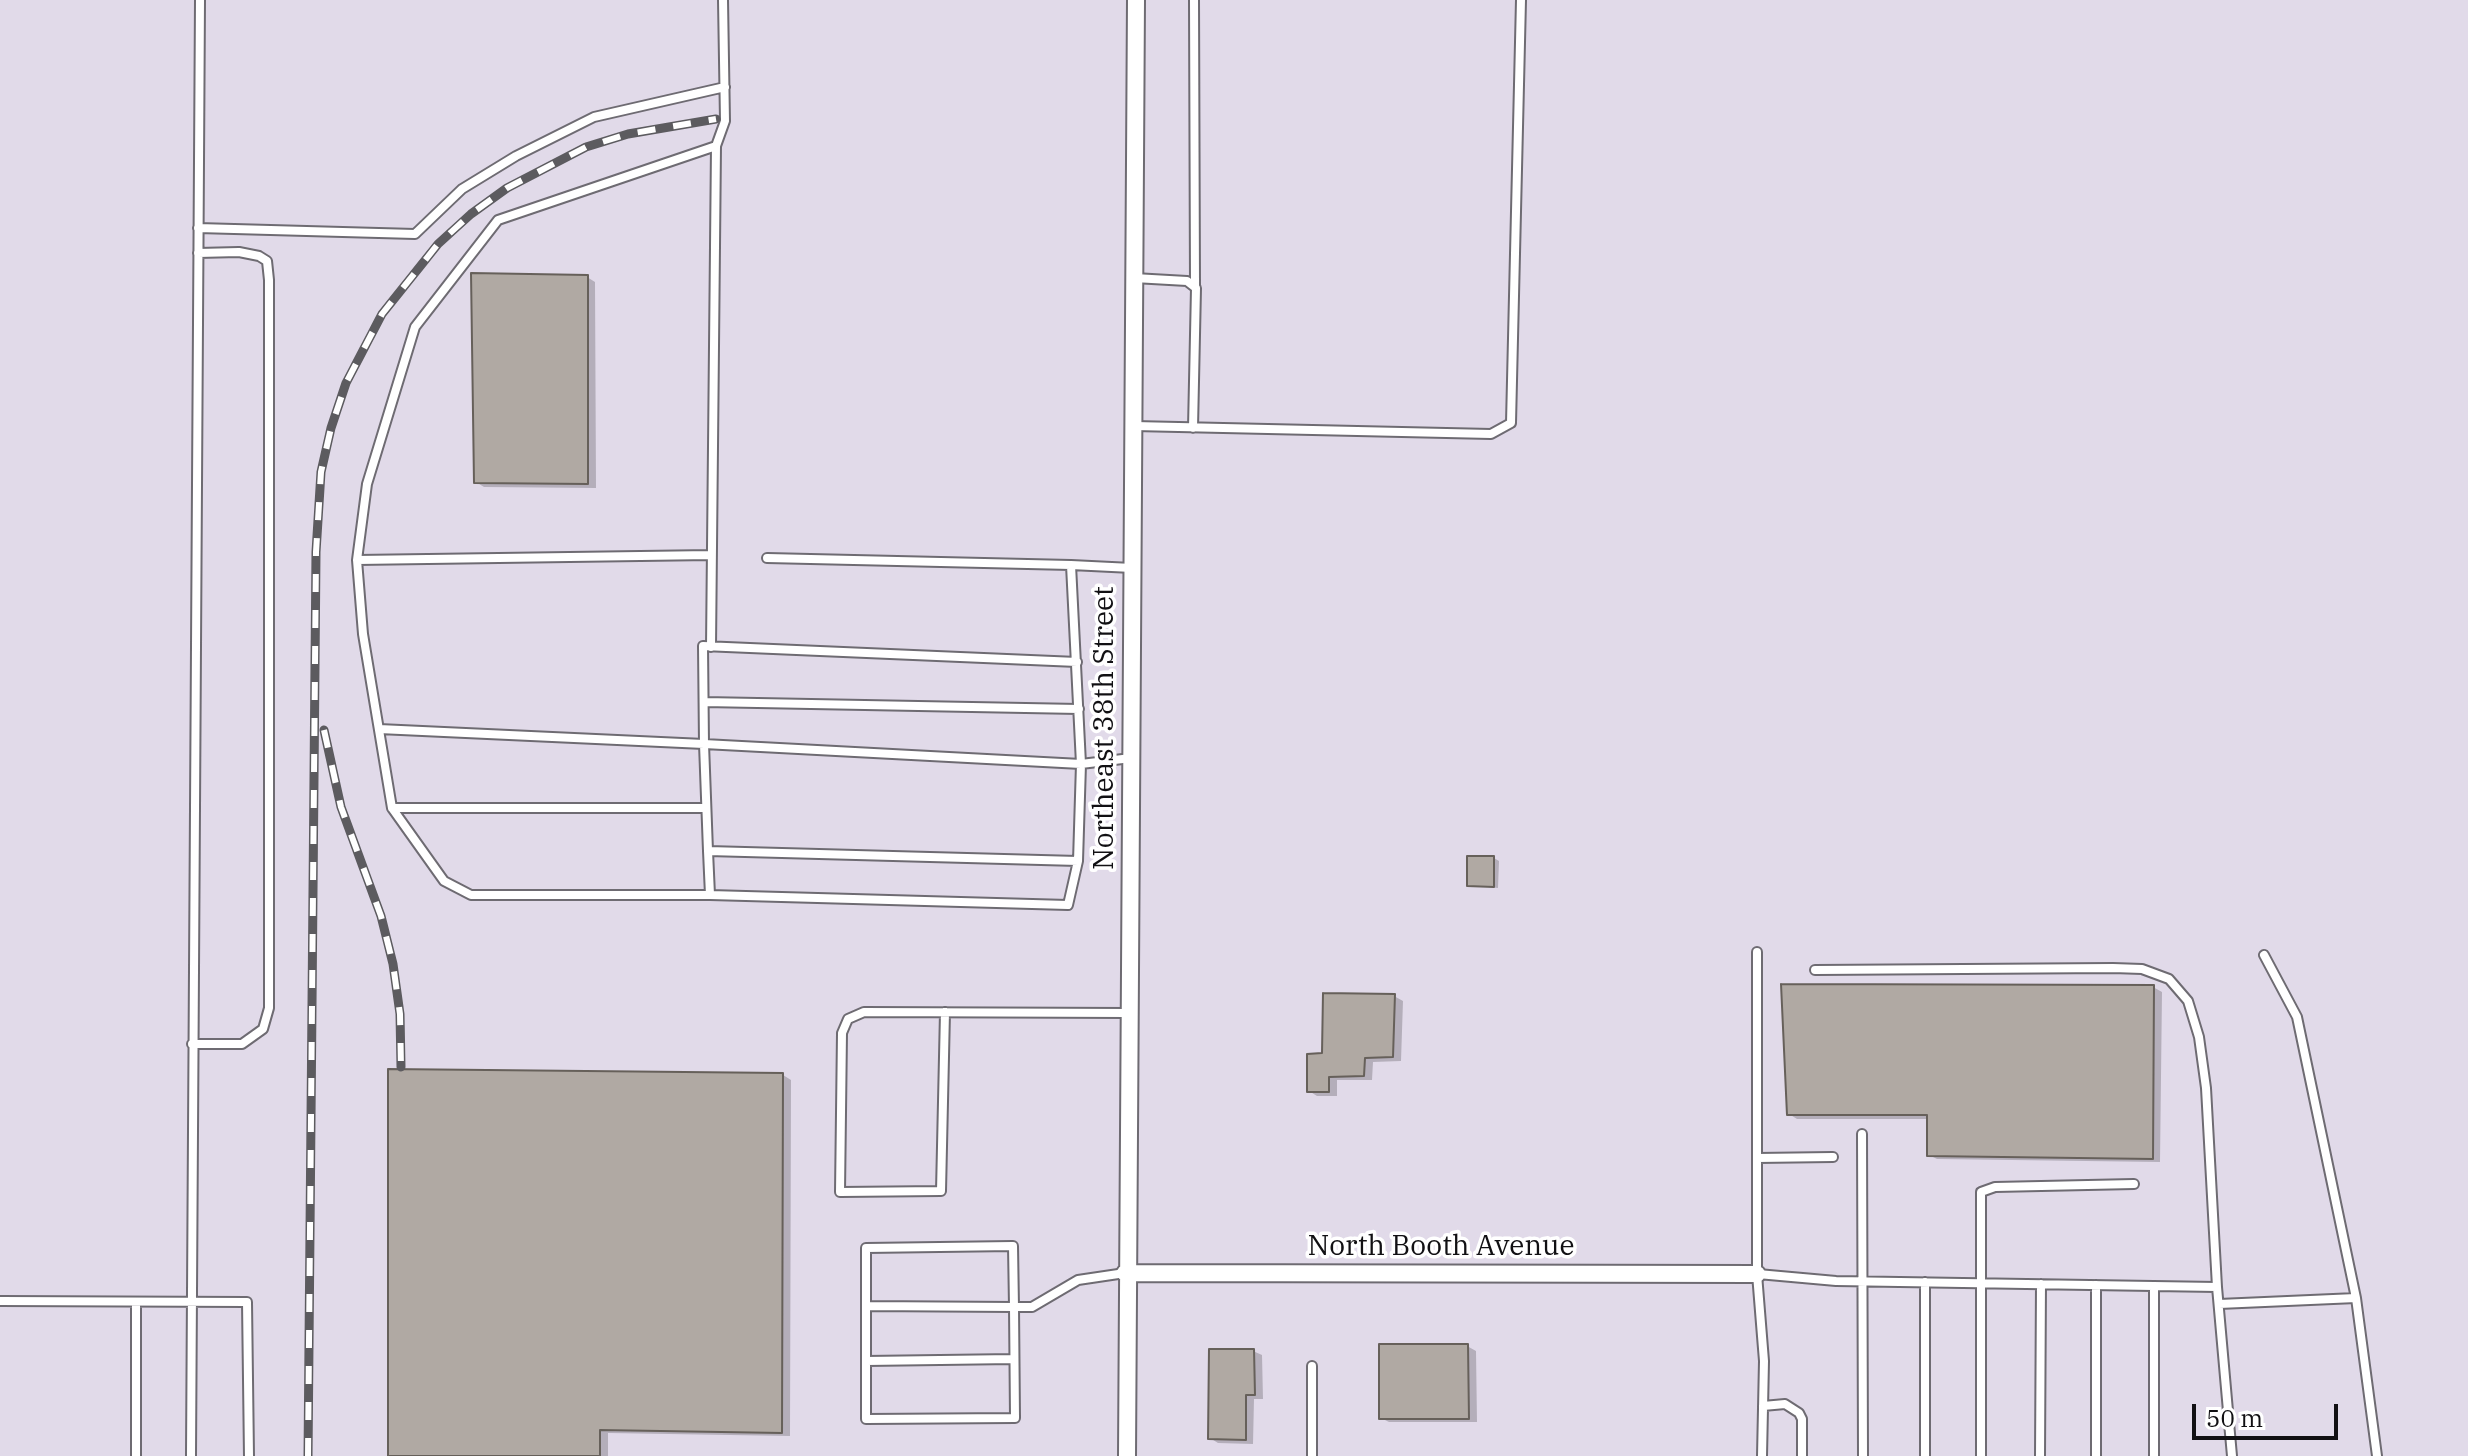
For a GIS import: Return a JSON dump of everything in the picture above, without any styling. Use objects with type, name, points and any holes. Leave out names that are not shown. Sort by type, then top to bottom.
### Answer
[{"type":"street","name":"Northeast 38th Street","points":[[1127,1456],[1125,1273],[1136,0]]},
{"type":"street","name":"North Booth Avenue","points":[[1125,1273],[1757,1274]]},
{"type":"lane","points":[[191,1456],[200,0]]},
{"type":"lane","points":[[711,647],[716,146],[725,121],[723,0]]},
{"type":"lane","points":[[1193,428],[1194,0]]},
{"type":"lane","points":[[1133,426],[1491,434],[1511,423],[1521,0]]},
{"type":"lane","points":[[198,228],[415,234],[462,189],[516,156],[594,117],[725,87]]},
{"type":"lane","points":[[716,146],[498,220],[415,327],[367,484],[357,560],[363,634],[392,808],[444,881],[471,895],[710,895],[1068,905],[1078,861],[1081,764],[1071,565]]},
{"type":"lane","points":[[192,1044],[242,1044],[263,1029],[269,1008],[269,280],[267,261],[259,256],[239,252],[198,253]]},
{"type":"lane","points":[[1134,278],[1187,281],[1195,286]]},
{"type":"lane","points":[[357,560],[711,555]]},
{"type":"lane","points":[[767,558],[1132,568]]},
{"type":"lane","points":[[710,895],[703,646],[1077,662]]},
{"type":"lane","points":[[704,702],[1079,709]]},
{"type":"lane","points":[[379,729],[1081,764],[1131,758]]},
{"type":"lane","points":[[392,808],[706,808]]},
{"type":"lane","points":[[708,851],[1078,861]]},
{"type":"lane","points":[[1757,952],[1757,1274],[1764,1361],[1762,1456]]},
{"type":"lane","points":[[2264,955],[2297,1017],[2356,1298],[2377,1456]]},
{"type":"lane","points":[[1815,970],[2142,969],[2169,979],[2188,1001],[2199,1037],[2206,1088],[2217,1287],[2232,1456]]},
{"type":"lane","points":[[945,1012],[941,1191],[840,1192],[842,1033],[848,1019],[864,1012],[945,1012],[1128,1013]]},
{"type":"lane","points":[[1862,1134],[1863,1456]]},
{"type":"lane","points":[[1757,1158],[1833,1157]]},
{"type":"lane","points":[[1981,1456],[1981,1192],[1995,1187],[2134,1184]]},
{"type":"lane","points":[[1013,1246],[1014,1307],[1015,1418],[866,1419],[866,1248],[1013,1246]]},
{"type":"lane","points":[[866,1306],[1032,1307],[1078,1280],[1125,1273]]},
{"type":"lane","points":[[1757,1274],[1788,1279],[2217,1287]]},
{"type":"lane","points":[[1925,1282],[1925,1456]]},
{"type":"lane","points":[[2040,1456],[2041,1284]]},
{"type":"lane","points":[[2096,1285],[2096,1456]]},
{"type":"lane","points":[[2154,1286],[2154,1456]]},
{"type":"lane","points":[[2219,1304],[2356,1298]]},
{"type":"lane","points":[[0,1301],[247,1302],[249,1456]]},
{"type":"lane","points":[[136,1302],[136,1456]]},
{"type":"lane","points":[[866,1361],[1014,1359]]},
{"type":"lane","points":[[1312,1366],[1312,1456]]},
{"type":"lane","points":[[1763,1406],[1785,1404],[1799,1413],[1802,1419],[1802,1456]]},
{"type":"shaded area","points":[[0,0],[2468,0],[2468,1456],[0,1456]]},
{"type":"building","points":[[471,273],[588,275],[588,484],[474,483]]},
{"type":"building","points":[[1467,856],[1494,856],[1494,887],[1467,886]]},
{"type":"building","points":[[1781,984],[2154,985],[2153,1159],[1927,1156],[1927,1115],[1787,1115]]},
{"type":"building","points":[[1323,993],[1395,994],[1393,1057],[1365,1058],[1364,1076],[1329,1077],[1329,1092],[1307,1092],[1307,1054],[1322,1053]]},
{"type":"building","points":[[388,1069],[783,1073],[782,1433],[600,1430],[600,1456],[388,1456]]},
{"type":"building","points":[[1379,1344],[1468,1344],[1469,1419],[1379,1419]]},
{"type":"building","points":[[1209,1349],[1254,1349],[1255,1395],[1246,1395],[1246,1440],[1208,1439]]},
{"type":"railway","points":[[308,1456],[316,552],[321,472],[331,428],[346,383],[382,314],[438,244],[471,214],[507,188],[586,147],[628,134],[716,119]]},
{"type":"railway","points":[[324,730],[341,807],[381,916],[393,964],[400,1014],[401,1067]]}]
